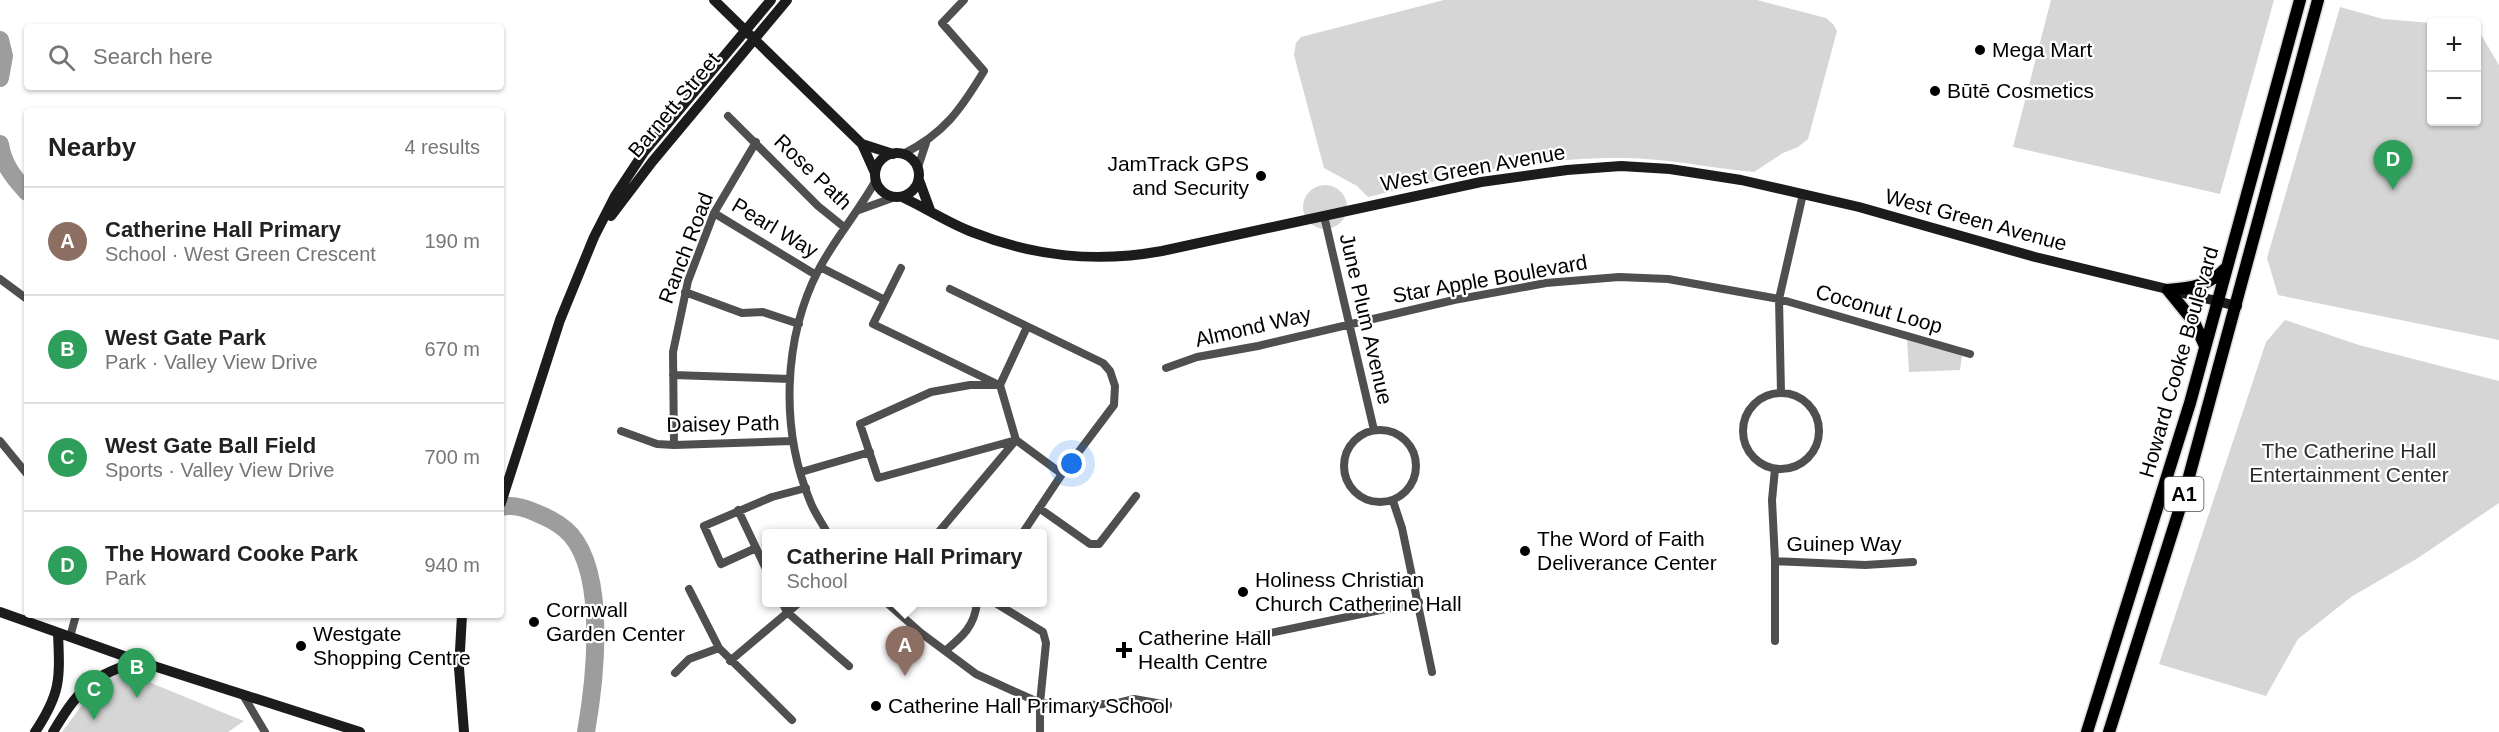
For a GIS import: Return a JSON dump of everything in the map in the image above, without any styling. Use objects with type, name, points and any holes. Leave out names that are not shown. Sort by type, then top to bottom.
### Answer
[{"type":"main road","name":"Howard Cooke Boulevard","points":[[2087,732],[2190,403],[2300,0]]},
{"type":"main road","name":"Howard Cooke Boulevard","points":[[2109,732],[2184,495],[2318,0]]},
{"type":"main road","points":[[2168,290],[2202,285],[2217,278],[2228,266]]},
{"type":"main road","points":[[2168,290],[2194,322],[2205,346]]},
{"type":"street","points":[[714,0],[862,144],[883,192],[899,197]]},
{"type":"street","name":"Barnett Street","points":[[504,494],[560,320],[594,237],[615,196],[644,152],[771,0]]},
{"type":"street","name":"Barnett Street","points":[[594,237],[652,162],[787,0]]},
{"type":"street","points":[[825,529],[810,502],[792,441],[790,379],[799,324],[818,271],[844,227],[859,210],[876,176],[881,160],[926,143],[948,124],[984,72],[942,23],[942,20],[964,0]]},
{"type":"street","name":"Rose Path","points":[[728,116],[818,206],[844,227]]},
{"type":"street","name":"Ranch Road","points":[[674,445],[673,352],[686,292],[714,213],[756,142]]},
{"type":"street","points":[[926,143],[918,167],[919,180],[930,210]]},
{"type":"street","points":[[862,144],[912,159],[918,167]]},
{"type":"street","name":"West Green Avenue","points":[[899,197],[974,233],[1035,251],[1097,259],[1142,255],[1480,182],[1567,170],[1622,166],[1670,169],[1740,180],[1859,207],[2035,257],[2237,306]]},
{"type":"street","points":[[859,210],[914,190],[919,180]]},
{"type":"street","points":[[1781,393],[1779,299],[1803,195]]},
{"type":"street","name":"Pearl Way","points":[[714,213],[818,271],[885,300]]},
{"type":"street","name":"June Plum Avenue","points":[[1324,216],[1374,430]]},
{"type":"street","points":[[901,267],[873,324],[1000,385]]},
{"type":"street","name":"Star Apple Boulevard","points":[[1350,324],[1454,300],[1594,278],[1668,279],[1779,299]]},
{"type":"street","points":[[0,279],[24,297]]},
{"type":"street","points":[[950,289],[1103,363],[1110,370],[1115,386],[1114,405],[1062,474],[1025,529]]},
{"type":"street","points":[[686,292],[742,313],[763,312],[799,324]]},
{"type":"street","name":"Coconut Loop","points":[[1779,299],[1970,354]]},
{"type":"street","name":"Almond Way","points":[[1166,368],[1197,357],[1350,324]]},
{"type":"street","points":[[1027,327],[1000,385],[1016,440],[1062,474]]},
{"type":"street","points":[[673,375],[790,379]]},
{"type":"street","points":[[1000,385],[970,385],[930,392],[860,424],[878,478],[1016,440]]},
{"type":"street","points":[[1781,393],[1795,396],[1806,403],[1815,413],[1819,432],[1815,448],[1805,461],[1790,468],[1775,469],[1755,459],[1748,450],[1743,427],[1752,407],[1770,395],[1781,393]]},
{"type":"street","points":[[1374,430],[1397,433],[1413,449],[1417,460],[1417,473],[1412,485],[1393,501],[1378,503],[1363,498],[1351,489],[1345,475],[1344,458],[1352,443],[1358,437],[1374,430]]},
{"type":"street","name":"Daisey Path","points":[[621,431],[657,444],[674,445],[792,441]]},
{"type":"street","points":[[941,529],[1016,440]]},
{"type":"street","points":[[0,441],[24,470]]},
{"type":"street","points":[[801,472],[870,452]]},
{"type":"street","points":[[1775,469],[1772,500],[1775,641]]},
{"type":"street","points":[[756,548],[723,564],[720,563],[704,526],[772,497],[806,488]]},
{"type":"street","points":[[1039,508],[1095,545],[1136,496]]},
{"type":"street","points":[[1393,501],[1402,528],[1419,602],[1432,672]]},
{"type":"street","points":[[738,510],[762,561]]},
{"type":"street","name":"Guinep Way","points":[[1775,561],[1865,565],[1913,562]]},
{"type":"street","points":[[689,589],[719,648],[792,720]]},
{"type":"street","points":[[1241,639],[1419,602]]},
{"type":"street","points":[[784,607],[787,612],[849,666]]},
{"type":"street","points":[[730,660],[794,607]]},
{"type":"street","points":[[891,607],[976,674],[1040,703],[1078,706],[1118,703],[1134,699],[1168,705]]},
{"type":"street","points":[[945,651],[966,633],[975,618],[974,607]]},
{"type":"street","points":[[1001,607],[1043,632],[1046,643],[1040,703],[1040,732]]},
{"type":"street","points":[[0,612],[138,661],[360,732]]},
{"type":"street","points":[[70,637],[75,618]]},
{"type":"street","points":[[453,732],[463,728],[459,668],[462,618]]},
{"type":"street","points":[[35,732],[51,708],[57,692],[60,676],[58,633]]},
{"type":"street","points":[[675,673],[689,659],[719,648]]},
{"type":"street","points":[[53,732],[73,701],[99,677],[138,661]]},
{"type":"street","points":[[243,695],[265,732]]},
{"type":"green space","points":[[1444,0],[1757,0],[1826,18],[1837,31],[1808,139],[1754,172],[1634,158],[1553,161],[1491,170],[1368,197],[1357,186],[1324,168],[1294,55],[1296,43],[1301,37]]},
{"type":"green space","points":[[2051,0],[2274,0],[2220,194],[2013,147]]},
{"type":"green space","points":[[2340,7],[2383,19],[2427,23],[2427,126],[2481,126],[2481,35],[2499,65],[2499,340],[2278,295],[2267,258]]},
{"type":"green space","points":[[1325,185],[1334,186],[1341,191],[1346,198],[1346,216],[1341,223],[1334,228],[1325,229],[1316,228],[1309,223],[1304,216],[1303,207],[1304,198],[1309,191],[1316,186]]},
{"type":"green space","name":"The Catherine Hall Entertainment Center","points":[[2285,320],[2359,345],[2499,381],[2499,503],[2418,558],[2351,597],[2298,639],[2266,696],[2159,664],[2266,342]]},
{"type":"green space","points":[[1907,338],[1962,356],[1960,370],[1909,372]]},
{"type":"green space","points":[[122,671],[244,721],[228,732],[62,732],[100,681]]},
{"type":"waterway","points":[[0,40],[4,56],[0,78]]},
{"type":"waterway","points":[[0,144],[9,170],[24,189]]},
{"type":"waterway","points":[[504,507],[521,508],[553,521],[571,535],[582,553],[590,576],[595,630],[593,686],[586,732]]},
{"type":"place","name":"Mega Mart","points":[[1980,50]]},
{"type":"place","name":"Būtē Cosmetics","points":[[1935,91]]},
{"type":"place","name":"JamTrack GPS and Security","points":[[1261,176]]},
{"type":"place","name":"The Howard Cooke Park","points":[[2393,190]]},
{"type":"place","name":"The Word of Faith Deliverance Center","points":[[1525,551]]},
{"type":"place","name":"Holiness Christian Church Catherine Hall","points":[[1243,592]]},
{"type":"place","name":"Cornwall Garden Center","points":[[534,622]]},
{"type":"place","name":"Westgate Shopping Centre","points":[[301,646]]},
{"type":"place","name":"Catherine Hall Health Centre","points":[[1124,650]]},
{"type":"place","name":"Catherine Hall Primary","points":[[905,676]]},
{"type":"place","name":"West Gate Park","points":[[137,698]]},
{"type":"place","name":"Catherine Hall Primary School","points":[[876,706]]},
{"type":"place","name":"West Gate Ball Field","points":[[94,720]]}]
